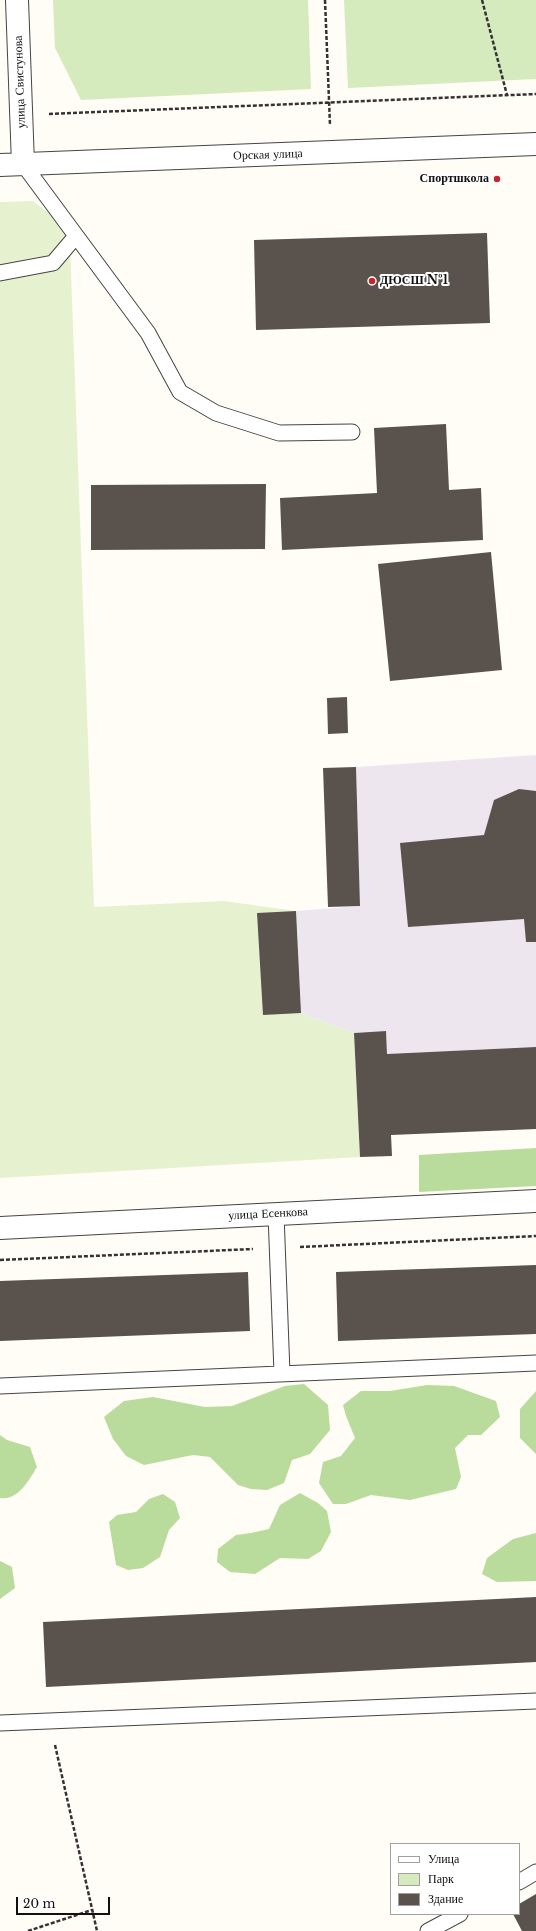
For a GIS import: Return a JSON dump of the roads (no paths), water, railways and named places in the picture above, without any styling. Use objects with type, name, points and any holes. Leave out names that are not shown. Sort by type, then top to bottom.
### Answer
[{"type":"street","name":"улица Свистунова","points":[[17,0],[23,164]]},
{"type":"street","name":"Орская улица","points":[[0,165],[536,144]]},
{"type":"street","name":"улица Есенкова","points":[[0,1228],[536,1201]]},
{"type":"lane","points":[[23,164],[148,333],[180,392],[216,413],[279,433],[352,432]]},
{"type":"lane","points":[[0,273],[54,263],[76,236]]},
{"type":"lane","points":[[276,1214],[282,1373]]},
{"type":"lane","points":[[0,1386],[536,1363]]},
{"type":"lane","points":[[0,1723],[536,1701]]},
{"type":"lane","points":[[520,1881],[536,1872]]},
{"type":"lane","points":[[428,1931],[458,1915]]},
{"type":"place","name":"Спортшкола","points":[[497,179]]},
{"type":"place","name":"ДЮСШ №1","points":[[372,281]]}]
